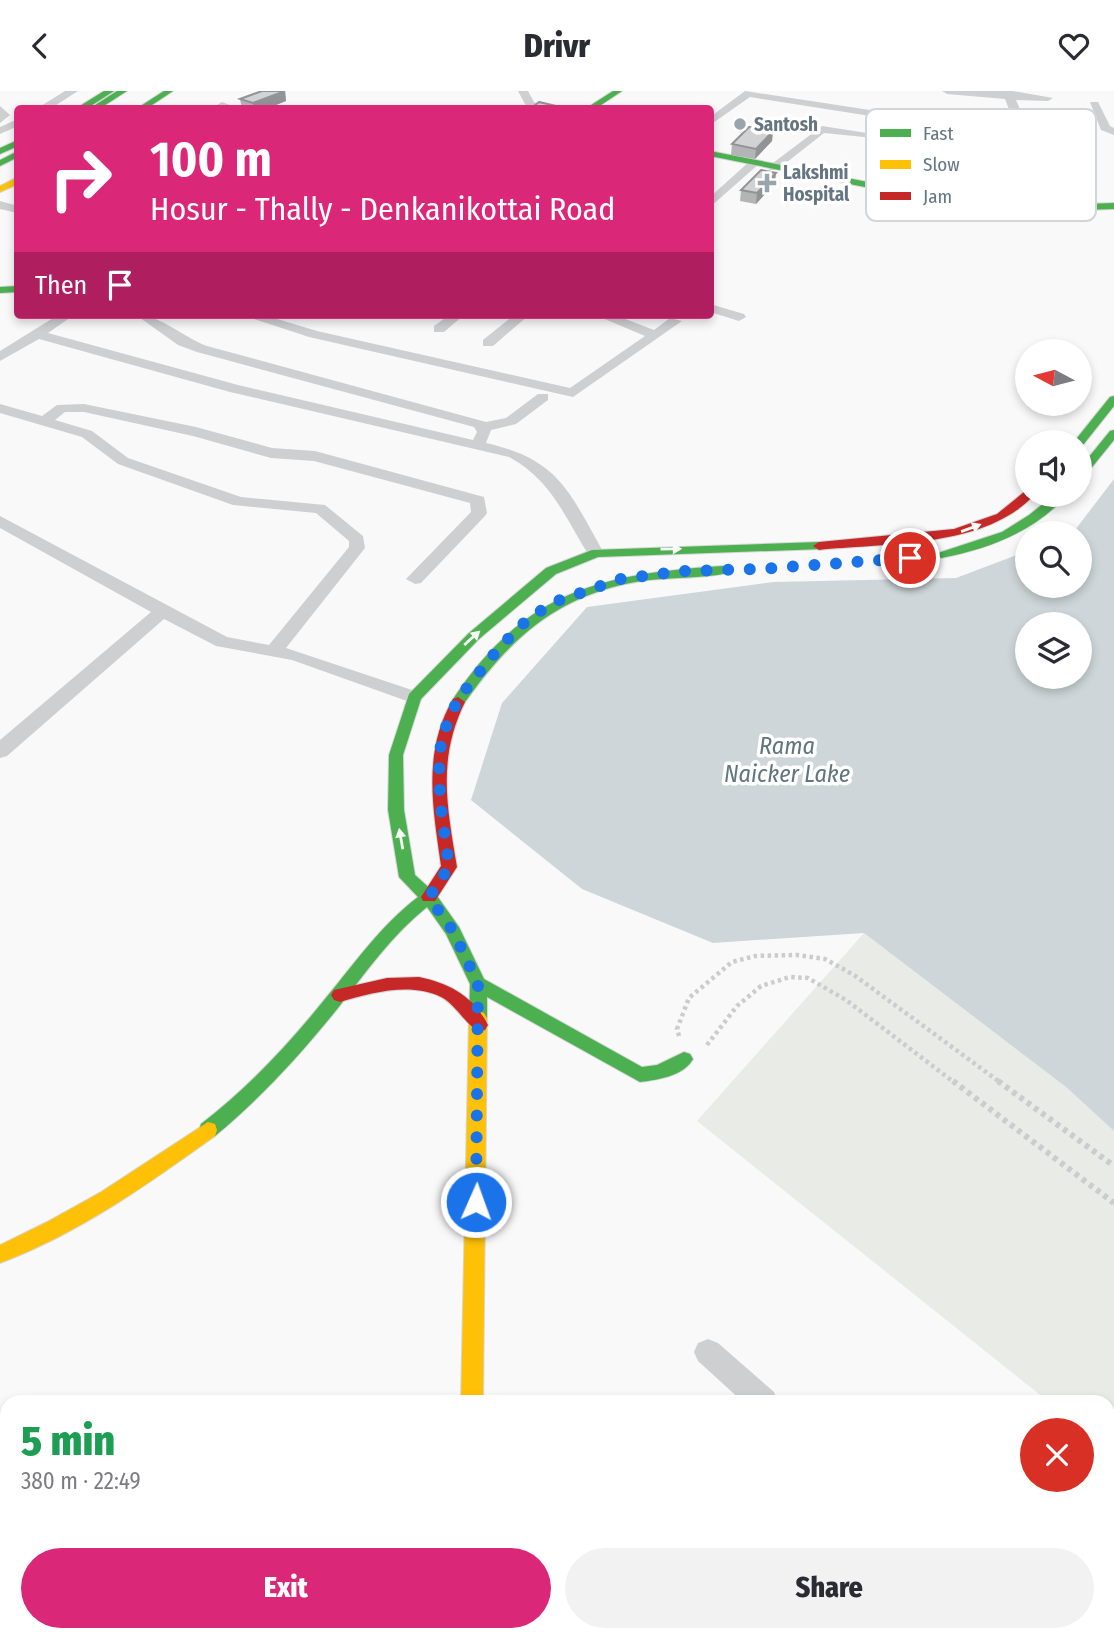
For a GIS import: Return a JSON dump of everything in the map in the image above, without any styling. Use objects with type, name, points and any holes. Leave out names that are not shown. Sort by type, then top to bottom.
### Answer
[{"type":"main road","points":[[89,105],[110,91]]},
{"type":"main road","points":[[90,105],[123,91]]},
{"type":"main road","points":[[122,105],[145,91]]},
{"type":"main road","points":[[146,105],[169,91]]},
{"type":"main road","points":[[595,105],[618,91]]},
{"type":"main road","points":[[714,154],[866,185]]},
{"type":"main road","points":[[1096,207],[1114,206]]},
{"type":"main road","points":[[1089,430],[1114,399]]},
{"type":"main road","points":[[1092,460],[1114,433]]},
{"type":"main road","points":[[472,1395],[472,1303],[480,1126],[478,984],[453,931],[429,897],[407,877],[396,810],[396,755],[414,697],[474,636],[551,571],[596,553],[813,547],[956,533],[1001,517],[1015,506]]},
{"type":"main road","points":[[926,556],[986,547],[1028,527],[1049,507]]},
{"type":"main road","points":[[0,1254],[41,1237],[178,1152],[237,1108],[340,995],[381,939],[402,916],[429,897],[449,867],[440,801],[439,761],[442,736],[458,699],[498,649],[529,618],[585,589],[621,579],[684,571],[735,570]]},
{"type":"main road","points":[[340,995],[413,983],[438,989],[461,1001],[479,1025]]},
{"type":"main road","points":[[478,984],[640,1075],[660,1072],[684,1059]]},
{"type":"street","points":[[947,91],[1009,93],[1048,98]]},
{"type":"street","points":[[714,119],[750,92],[866,112]]},
{"type":"street","points":[[48,105],[68,93],[86,105]]},
{"type":"street","points":[[1094,104],[1105,128],[1114,132]]},
{"type":"street","points":[[0,109],[5,115],[0,120]]},
{"type":"street","points":[[774,168],[822,128],[866,134]]},
{"type":"street","points":[[714,200],[754,163]]},
{"type":"street","points":[[714,309],[739,317]]},
{"type":"street","points":[[0,358],[61,319]]},
{"type":"street","points":[[149,319],[173,336],[202,349],[378,394],[484,427],[511,421],[543,397]]},
{"type":"street","points":[[263,319],[314,334],[573,393],[675,321]]},
{"type":"street","points":[[439,329],[452,319]]},
{"type":"street","points":[[488,343],[517,319]]},
{"type":"street","points":[[613,319],[656,335]]},
{"type":"street","points":[[37,334],[234,389],[514,454],[536,464],[550,475],[596,553]]},
{"type":"street","points":[[0,408],[98,439],[111,454],[136,467],[239,502],[319,508],[327,512],[357,540],[357,548],[274,650]]},
{"type":"street","points":[[44,421],[62,408],[84,408],[196,432],[271,453],[315,456],[478,500],[479,513],[415,579]]},
{"type":"street","points":[[477,445],[485,432],[484,427]]},
{"type":"street","points":[[0,521],[222,642],[241,648],[274,650],[295,655],[414,697]]},
{"type":"street","points":[[0,751],[162,611]]},
{"type":"street","points":[[708,1352],[756,1395]]},
{"type":"path","points":[[1114,1166],[854,975],[825,960],[797,955],[755,956],[732,962],[689,999],[677,1029],[684,1059],[706,1045],[750,990],[781,977],[810,978],[846,1000],[1114,1203]]},
{"type":"shaded area","points":[[864,933],[1066,1087],[1114,1131],[1114,1395],[1040,1395],[697,1121]]},
{"type":"water","name":"Rama Naicker Lake","points":[[1114,479],[1114,1131],[1066,1087],[864,933],[713,943],[582,889],[471,800],[502,703],[587,607],[774,582],[956,578],[1015,556],[1015,598],[1092,598],[1092,521],[1082,521]]},
{"type":"building","points":[[262,91],[285,91],[253,103],[240,99]]},
{"type":"building","points":[[749,127],[773,131],[756,149],[732,144]]},
{"type":"building","points":[[761,170],[776,173],[757,193],[741,190]]},
{"type":"traffic: fast","points":[[86,105],[110,91]]},
{"type":"traffic: fast","points":[[100,105],[123,91]]},
{"type":"traffic: fast","points":[[146,105],[169,91]]},
{"type":"traffic: fast","points":[[595,105],[618,91]]},
{"type":"traffic: fast","points":[[0,151],[14,144]]},
{"type":"traffic: fast","points":[[714,154],[866,184]]},
{"type":"traffic: fast","points":[[0,163],[14,155]]},
{"type":"traffic: fast","points":[[1096,207],[1114,206]]},
{"type":"traffic: fast","points":[[0,290],[14,289]]},
{"type":"traffic: fast","points":[[1089,430],[1114,399]]},
{"type":"traffic: fast","points":[[1092,460],[1114,433]]},
{"type":"traffic: fast","points":[[941,554],[991,541],[1020,527],[1047,507]]},
{"type":"traffic: fast","points":[[478,1018],[478,984],[453,931],[429,897],[407,877],[396,810],[396,755],[414,697],[474,636],[551,571],[596,553],[819,546]]},
{"type":"traffic: fast","points":[[458,702],[484,666],[511,637],[540,614],[571,597],[604,585],[640,578],[723,570]]},
{"type":"traffic: fast","points":[[208,1130],[280,1064],[383,939],[429,897]]},
{"type":"traffic: fast","points":[[478,984],[640,1075],[660,1072],[684,1059]]},
{"type":"traffic: slow","points":[[0,189],[14,182]]},
{"type":"traffic: slow","points":[[472,1395],[478,1018]]},
{"type":"traffic: slow","points":[[0,1254],[54,1229],[107,1198],[208,1130]]},
{"type":"traffic: jam","points":[[819,546],[956,533],[1001,517],[1015,506]]},
{"type":"traffic: jam","points":[[429,897],[449,867],[440,804],[439,762],[448,722],[458,702]]},
{"type":"traffic: jam","points":[[340,995],[403,983],[435,987],[450,993],[463,1003],[479,1025]]},
{"type":"place","name":"Santosh","points":[[740,124]]},
{"type":"place","name":"Lakshmi Hospital","points":[[767,183]]},
{"type":"route","points":[[476,1202],[480,1126],[478,984],[453,931],[429,897],[449,867],[440,801],[439,761],[442,736],[458,699],[498,649],[529,618],[557,601],[585,589],[621,579],[684,571],[760,569],[910,558]]}]
